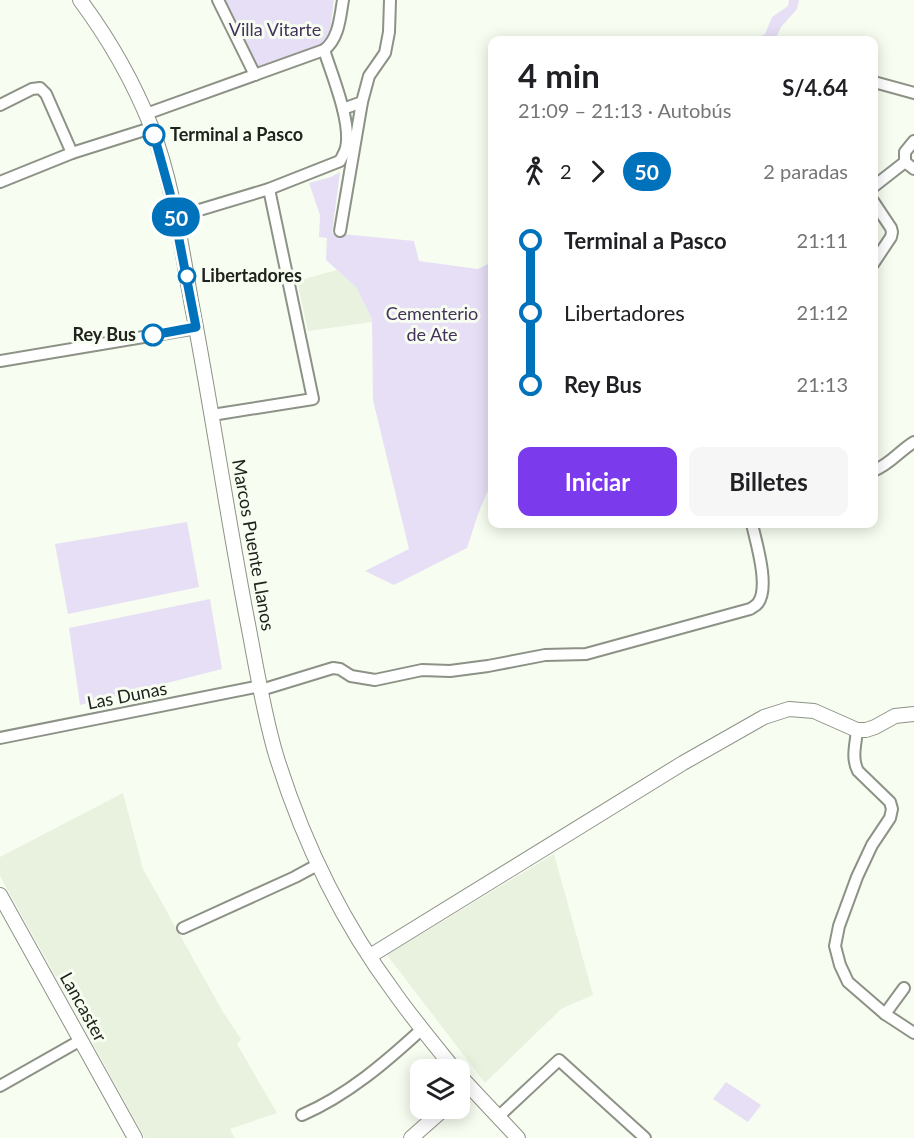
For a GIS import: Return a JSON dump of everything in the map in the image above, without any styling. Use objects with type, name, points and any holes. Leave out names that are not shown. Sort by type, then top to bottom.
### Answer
[{"type":"street","name":"Marcos Puente Llanos","points":[[80,0],[116,54],[130,80],[146,114],[164,169],[176,217],[260,688],[282,771],[319,864],[347,917],[392,991],[446,1059]]},
{"type":"street","points":[[218,0],[255,75]]},
{"type":"street","points":[[146,114],[324,50],[331,45],[339,24],[343,0]]},
{"type":"street","points":[[340,231],[362,102],[369,76],[385,53],[390,32],[390,0]]},
{"type":"street","points":[[176,217],[269,189],[340,161],[346,149],[347,133],[343,109],[324,50]]},
{"type":"street","points":[[878,83],[914,93]]},
{"type":"street","points":[[0,105],[32,89],[40,88],[46,94],[72,153]]},
{"type":"street","points":[[343,109],[362,102]]},
{"type":"street","points":[[0,182],[72,153],[151,128]]},
{"type":"street","points":[[878,184],[909,166],[905,152],[914,141]]},
{"type":"street","points":[[212,416],[313,399],[269,189]]},
{"type":"street","points":[[878,208],[892,232],[878,256]]},
{"type":"street","points":[[0,361],[196,327]]},
{"type":"street","points":[[878,468],[893,460],[914,442]]},
{"type":"street","name":"Las Dunas","points":[[0,738],[260,688],[333,668],[340,669],[351,676],[375,680],[422,670],[450,671],[545,655],[586,654],[750,609],[758,603],[762,595],[763,582],[753,528]]},
{"type":"street","points":[[370,956],[683,762],[764,717],[789,709],[814,711],[857,730],[866,730],[895,716],[914,714]]},
{"type":"street","points":[[857,730],[855,765],[858,771],[890,802],[892,809],[890,818],[872,845],[857,877],[839,926],[835,946],[848,982],[885,1014],[914,1033]]},
{"type":"street","points":[[183,928],[319,864]]},
{"type":"street","name":"Lancaster","points":[[0,895],[135,1138]]},
{"type":"street","points":[[885,1014],[904,988]]},
{"type":"street","points":[[302,1115],[347,1091],[422,1029]]},
{"type":"street","points":[[0,1086],[81,1040]]},
{"type":"street","points":[[498,1117],[559,1060],[645,1138]]},
{"type":"street","points":[[470,1096],[498,1117],[518,1138]]},
{"type":"street","points":[[411,1138],[433,1119]]},
{"type":"shaded area","points":[[337,270],[356,287],[372,322],[308,331],[297,281]]},
{"type":"shaded area","points":[[123,793],[143,869],[223,1012],[241,1039],[237,1044],[277,1113],[230,1129],[235,1138],[145,1138],[0,876],[0,857]]},
{"type":"shaded area","points":[[554,854],[593,995],[561,1009],[485,1083],[470,1063],[470,1059],[467,1059],[387,955]]},
{"type":"green space","name":"Villa Vitarte","points":[[225,0],[334,0],[330,31],[321,45],[257,68]]},
{"type":"green space","points":[[789,0],[799,0],[797,9],[781,27],[777,36],[761,36],[765,34],[772,17],[788,6]]},
{"type":"green space","name":"Cementerio de Ate","points":[[340,172],[332,233],[414,241],[419,261],[478,269],[488,264],[488,490],[467,548],[394,585],[365,571],[409,549],[373,400],[372,319],[356,287],[326,260],[327,238],[319,237],[320,215],[309,183]]},
{"type":"green space","points":[[187,522],[199,587],[68,614],[55,544]]},
{"type":"green space","points":[[210,599],[222,669],[80,705],[69,628]]},
{"type":"green space","points":[[726,1082],[761,1105],[748,1122],[713,1099]]},
{"type":"bus line","name":"50","points":[[153,335],[196,327],[176,217],[154,135]]},
{"type":"place","name":"Terminal a Pasco","points":[[154,135]]},
{"type":"place","name":"Libertadores","points":[[187,276]]},
{"type":"place","name":"Rey Bus","points":[[153,335]]}]
